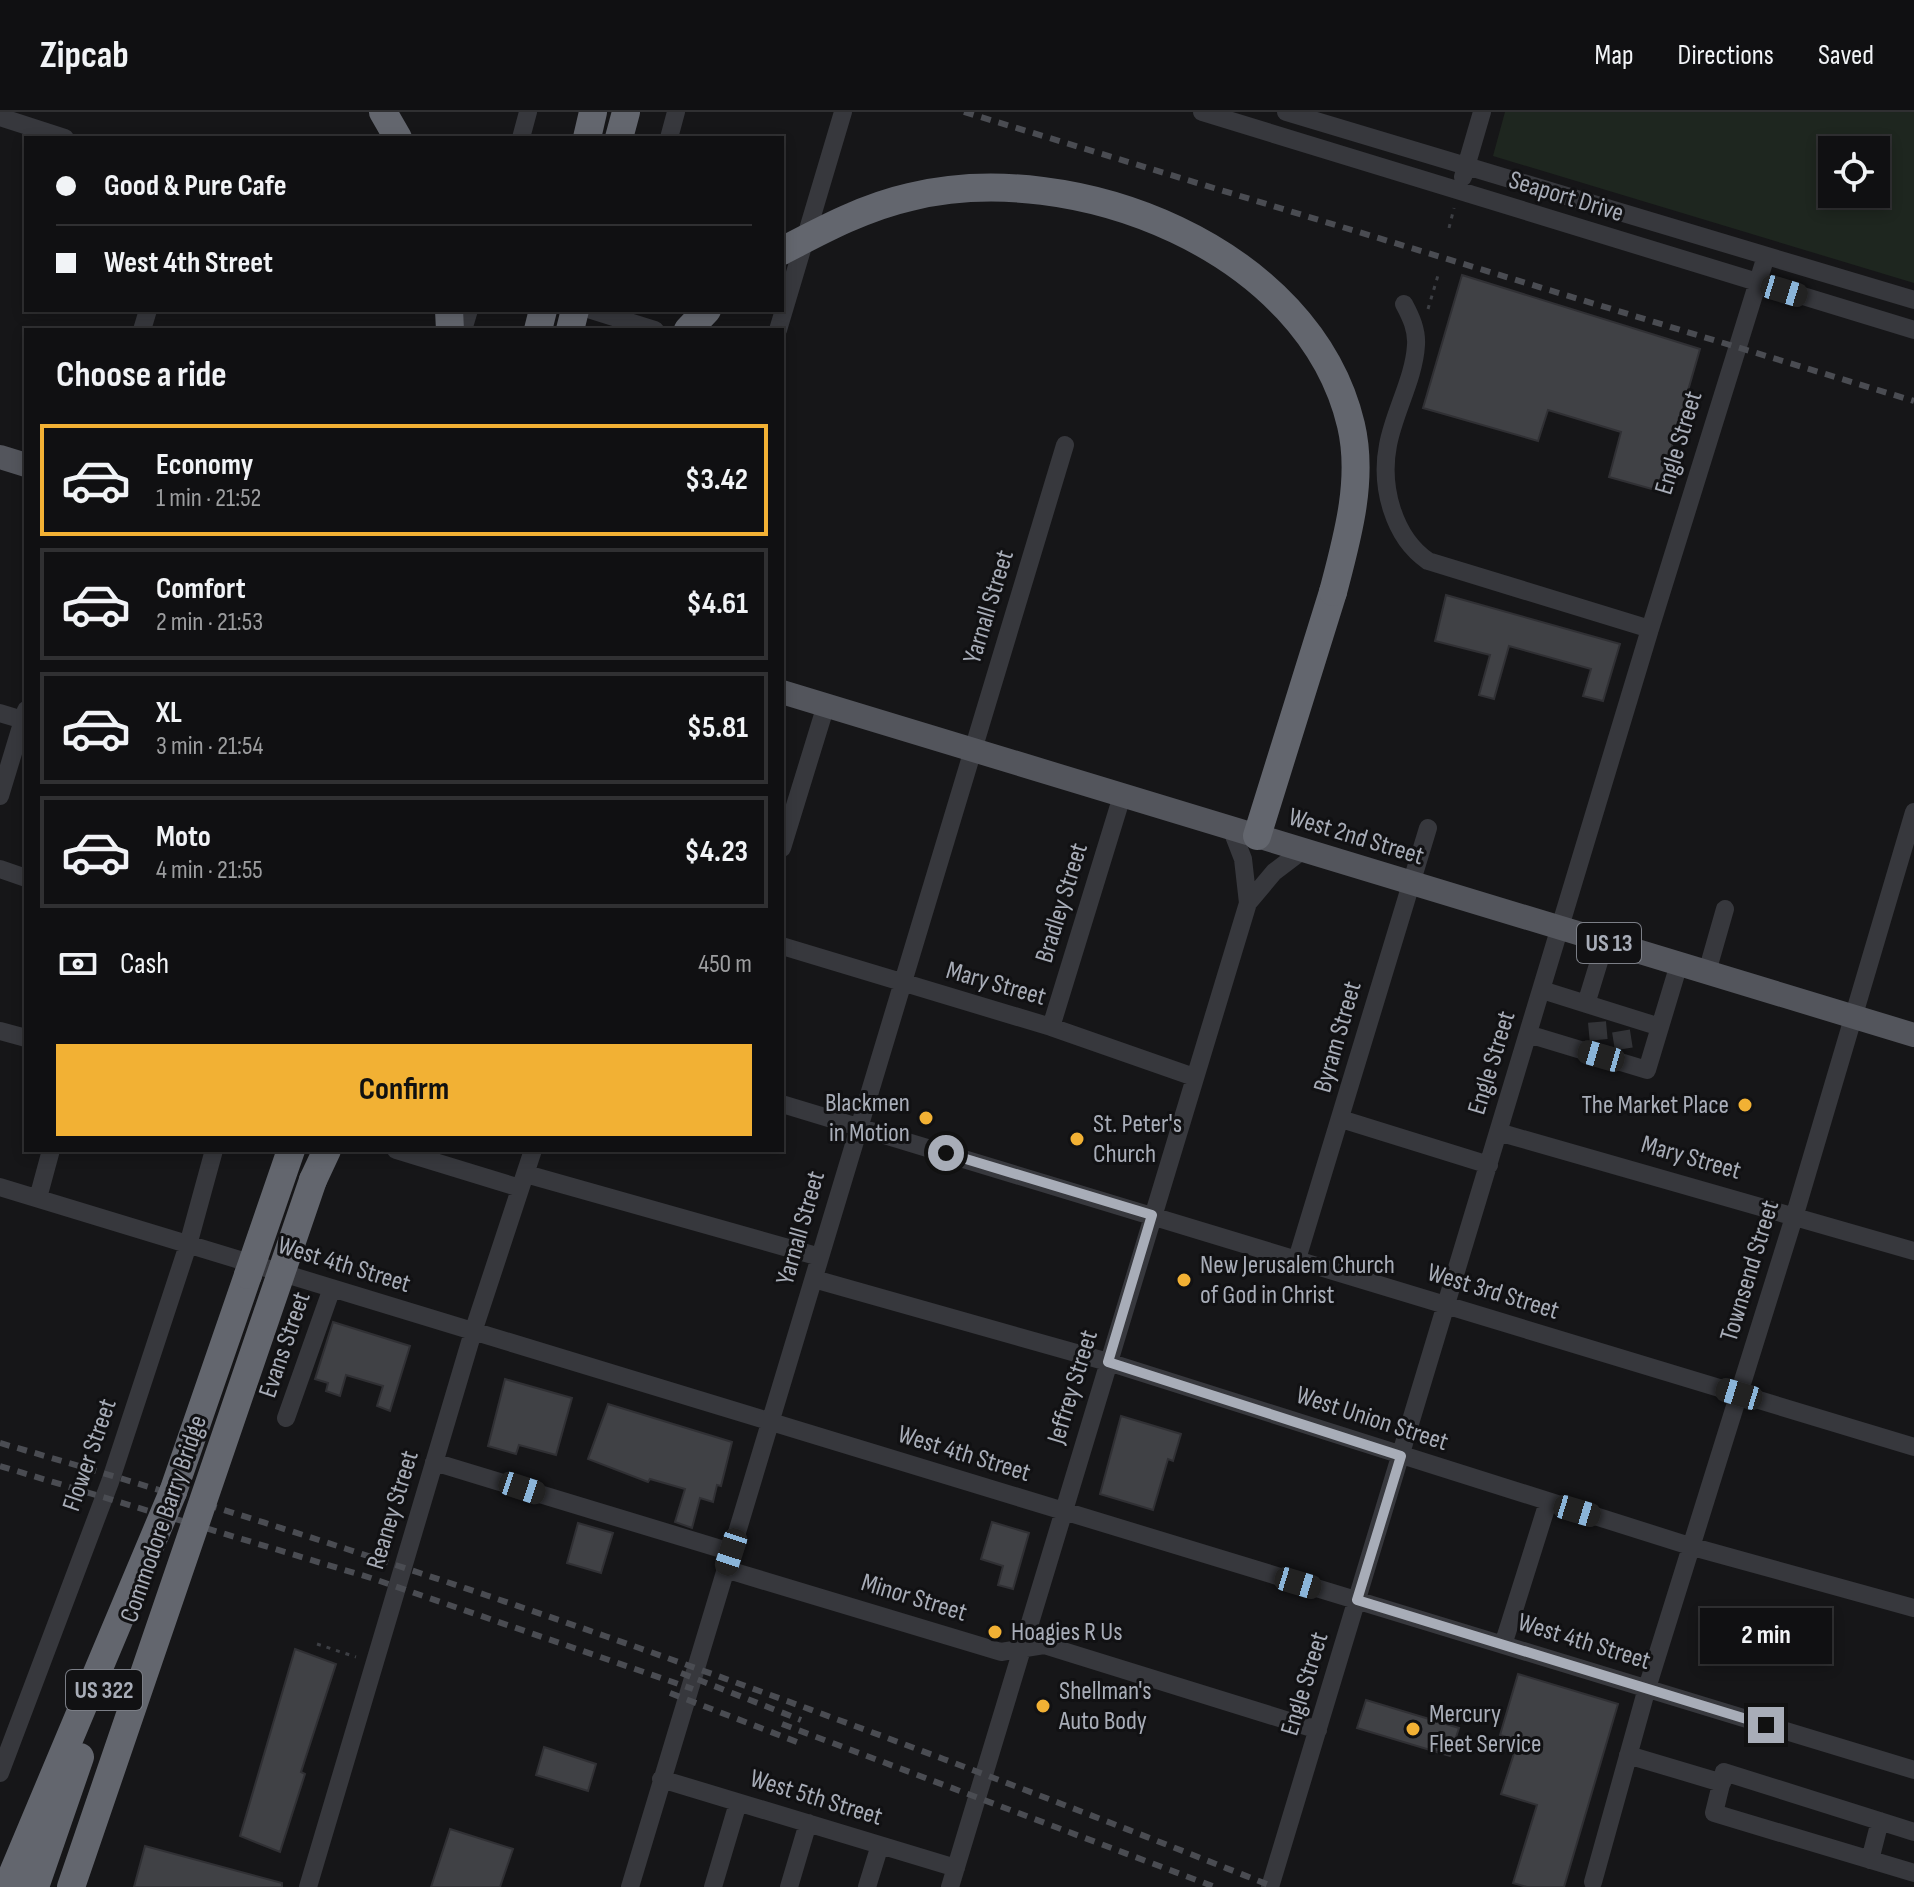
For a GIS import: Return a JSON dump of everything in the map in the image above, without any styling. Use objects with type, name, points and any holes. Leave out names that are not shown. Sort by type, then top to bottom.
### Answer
[{"type":"highway","points":[[383,112],[397,136]]},
{"type":"highway","points":[[587,136],[593,112]]},
{"type":"highway","points":[[620,136],[626,112]]},
{"type":"highway","points":[[784,250],[829,226],[910,197],[1036,189],[1087,197],[1177,231],[1255,279],[1290,310],[1338,385],[1351,428],[1353,506],[1333,592],[1244,832]]},
{"type":"highway","points":[[690,328],[705,312]]},
{"type":"highway","points":[[248,1275],[278,1152]]},
{"type":"highway","name":"Commodore Barry Bridge","points":[[35,1887],[290,1152]]},
{"type":"highway","name":"Commodore Barry Bridge","points":[[71,1887],[324,1152]]},
{"type":"highway","points":[[7,1887],[173,1492]]},
{"type":"highway","points":[[88,1887],[192,1530]]},
{"type":"main road","points":[[0,457],[24,464]]},
{"type":"main road","name":"West 2nd Street","points":[[784,693],[1914,1035]]},
{"type":"street","points":[[522,136],[528,112]]},
{"type":"street","points":[[670,136],[676,112]]},
{"type":"street","points":[[784,310],[843,112]]},
{"type":"street","name":"Seaport Drive","points":[[1202,112],[1914,330]]},
{"type":"street","name":"Seaport Drive","points":[[1286,112],[1914,300]]},
{"type":"street","points":[[1459,191],[1482,112]]},
{"type":"street","points":[[7,116],[60,136]]},
{"type":"street","points":[[1621,241],[1628,214]]},
{"type":"street","name":"Engle Street","points":[[1270,1887],[1650,629],[1766,256]]},
{"type":"street","points":[[1404,304],[1415,327],[1416,347],[1388,446],[1389,489],[1391,508],[1402,533],[1416,553],[1428,561],[1650,629]]},
{"type":"street","points":[[620,314],[651,328]]},
{"type":"street","name":"Yarnall Street","points":[[630,1887],[814,1279],[857,1126],[1065,445]]},
{"type":"street","points":[[784,842],[826,705]]},
{"type":"street","points":[[0,713],[24,715],[0,796]]},
{"type":"street","name":"Bradley Street","points":[[1051,1027],[1122,796]]},
{"type":"street","name":"Townsend Street","points":[[1593,1882],[1647,1688],[1795,1214],[1851,1016],[1914,812]]},
{"type":"street","name":"Byram Street","points":[[1297,1259],[1428,828]]},
{"type":"street","points":[[1244,832],[1243,859],[1248,903]]},
{"type":"street","points":[[1248,903],[1274,872],[1303,850]]},
{"type":"street","points":[[0,869],[24,877]]},
{"type":"street","name":"Jeffrey Street","points":[[950,1887],[1248,903]]},
{"type":"street","points":[[1707,972],[1725,909]]},
{"type":"street","points":[[1592,1011],[1605,942]]},
{"type":"street","name":"Mary Street","points":[[784,947],[1051,1027],[1194,1077]]},
{"type":"street","points":[[1542,990],[1592,1011],[1647,1070],[1679,964]]},
{"type":"street","points":[[1528,1034],[1600,1050],[1660,1027]]},
{"type":"street","points":[[0,1031],[24,1037]]},
{"type":"street","name":"West 3rd Street","points":[[784,1105],[1914,1447]]},
{"type":"street","points":[[1341,1119],[1489,1165]]},
{"type":"street","name":"Mary Street","points":[[1498,1132],[1795,1214],[1914,1251]]},
{"type":"street","points":[[38,1198],[50,1152]]},
{"type":"street","name":"Flower Street","points":[[0,1773],[110,1482],[188,1245],[213,1152]]},
{"type":"street","points":[[404,1152],[820,1257]]},
{"type":"street","name":"Reaney Street","points":[[308,1887],[473,1332],[532,1152]]},
{"type":"street","name":"West 4th Street","points":[[0,1187],[1914,1770]]},
{"type":"street","name":"West Union Street","points":[[814,1279],[1108,1362],[1693,1547],[1914,1608]]},
{"type":"street","name":"Evans Street","points":[[286,1418],[332,1288]]},
{"type":"street","name":"Minor Street","points":[[434,1462],[1001,1652],[1044,1645],[1318,1730]]},
{"type":"street","points":[[1503,1645],[1548,1502]]},
{"type":"street","points":[[1628,1755],[1722,1783]]},
{"type":"street","points":[[1909,1887],[1914,1872],[1714,1813],[1724,1772],[1914,1832]]},
{"type":"street","name":"West 5th Street","points":[[661,1779],[956,1868]]},
{"type":"street","points":[[713,1887],[738,1803]]},
{"type":"street","points":[[1870,1860],[1880,1821]]},
{"type":"street","points":[[789,1887],[808,1823]]},
{"type":"street","points":[[867,1887],[880,1845]]},
{"type":"path","points":[[317,1644],[375,1663]]},
{"type":"shaded area","points":[[1505,112],[1914,112],[1914,283],[1493,156]]},
{"type":"building","points":[[1462,275],[1700,349],[1659,491],[1609,477],[1621,432],[1548,410],[1538,441],[1423,408]]},
{"type":"building","points":[[1446,595],[1620,644],[1603,701],[1583,696],[1591,669],[1509,646],[1494,699],[1479,695],[1490,655],[1435,641]]},
{"type":"building","points":[[333,1322],[410,1346],[390,1411],[377,1406],[383,1386],[346,1375],[340,1396],[326,1391],[328,1383],[315,1379]]},
{"type":"building","points":[[505,1379],[572,1398],[556,1455],[519,1445],[516,1454],[488,1446]]},
{"type":"building","points":[[608,1404],[732,1442],[721,1486],[717,1485],[713,1502],[700,1498],[692,1528],[675,1522],[685,1489],[650,1479],[648,1482],[588,1459]]},
{"type":"building","points":[[1121,1416],[1181,1434],[1173,1461],[1168,1459],[1153,1510],[1100,1494]]},
{"type":"building","points":[[992,1522],[1029,1533],[1013,1589],[998,1585],[1003,1566],[981,1559]]},
{"type":"building","points":[[578,1523],[613,1533],[601,1573],[567,1563]]},
{"type":"building","points":[[295,1649],[336,1664],[301,1772],[305,1774],[280,1852],[240,1836]]},
{"type":"building","points":[[1518,1674],[1618,1704],[1564,1887],[1527,1887],[1513,1883],[1537,1805],[1501,1794],[1518,1741],[1500,1735]]},
{"type":"building","points":[[1366,1700],[1459,1728],[1450,1756],[1357,1728]]},
{"type":"building","points":[[544,1747],[596,1764],[588,1791],[536,1775]]},
{"type":"building","points":[[450,1829],[513,1849],[500,1887],[431,1887]]},
{"type":"building","points":[[145,1846],[282,1883],[282,1887],[134,1887]]},
{"type":"tunnel","points":[[1597,1022],[1599,1044]]},
{"type":"tunnel","points":[[1621,1031],[1624,1050]]},
{"type":"railway","points":[[964,112],[1914,401]]},
{"type":"railway","points":[[0,1443],[323,1541],[643,1649],[959,1765],[1274,1887]]},
{"type":"railway","points":[[0,1466],[371,1578],[693,1689]]},
{"type":"railway","points":[[681,1673],[801,1720]]},
{"type":"railway","points":[[670,1693],[797,1742]]},
{"type":"railway","points":[[782,1724],[1215,1887]]},
{"type":"place","name":"The Market Place","points":[[1745,1105]]},
{"type":"place","name":"Blackmen in Motion","points":[[926,1118]]},
{"type":"place","name":"St. Peter's Church","points":[[1077,1139]]},
{"type":"place","name":"New Jerusalem Church of God in Christ","points":[[1184,1280]]},
{"type":"place","name":"Hoagies R Us","points":[[995,1632]]},
{"type":"place","name":"Shellman's Auto Body","points":[[1043,1706]]},
{"type":"place","name":"Mercury Fleet Service","points":[[1413,1729]]},
{"type":"route","points":[[946,1153],[1152,1215],[1108,1362],[1401,1456],[1357,1600],[1766,1725]]}]
